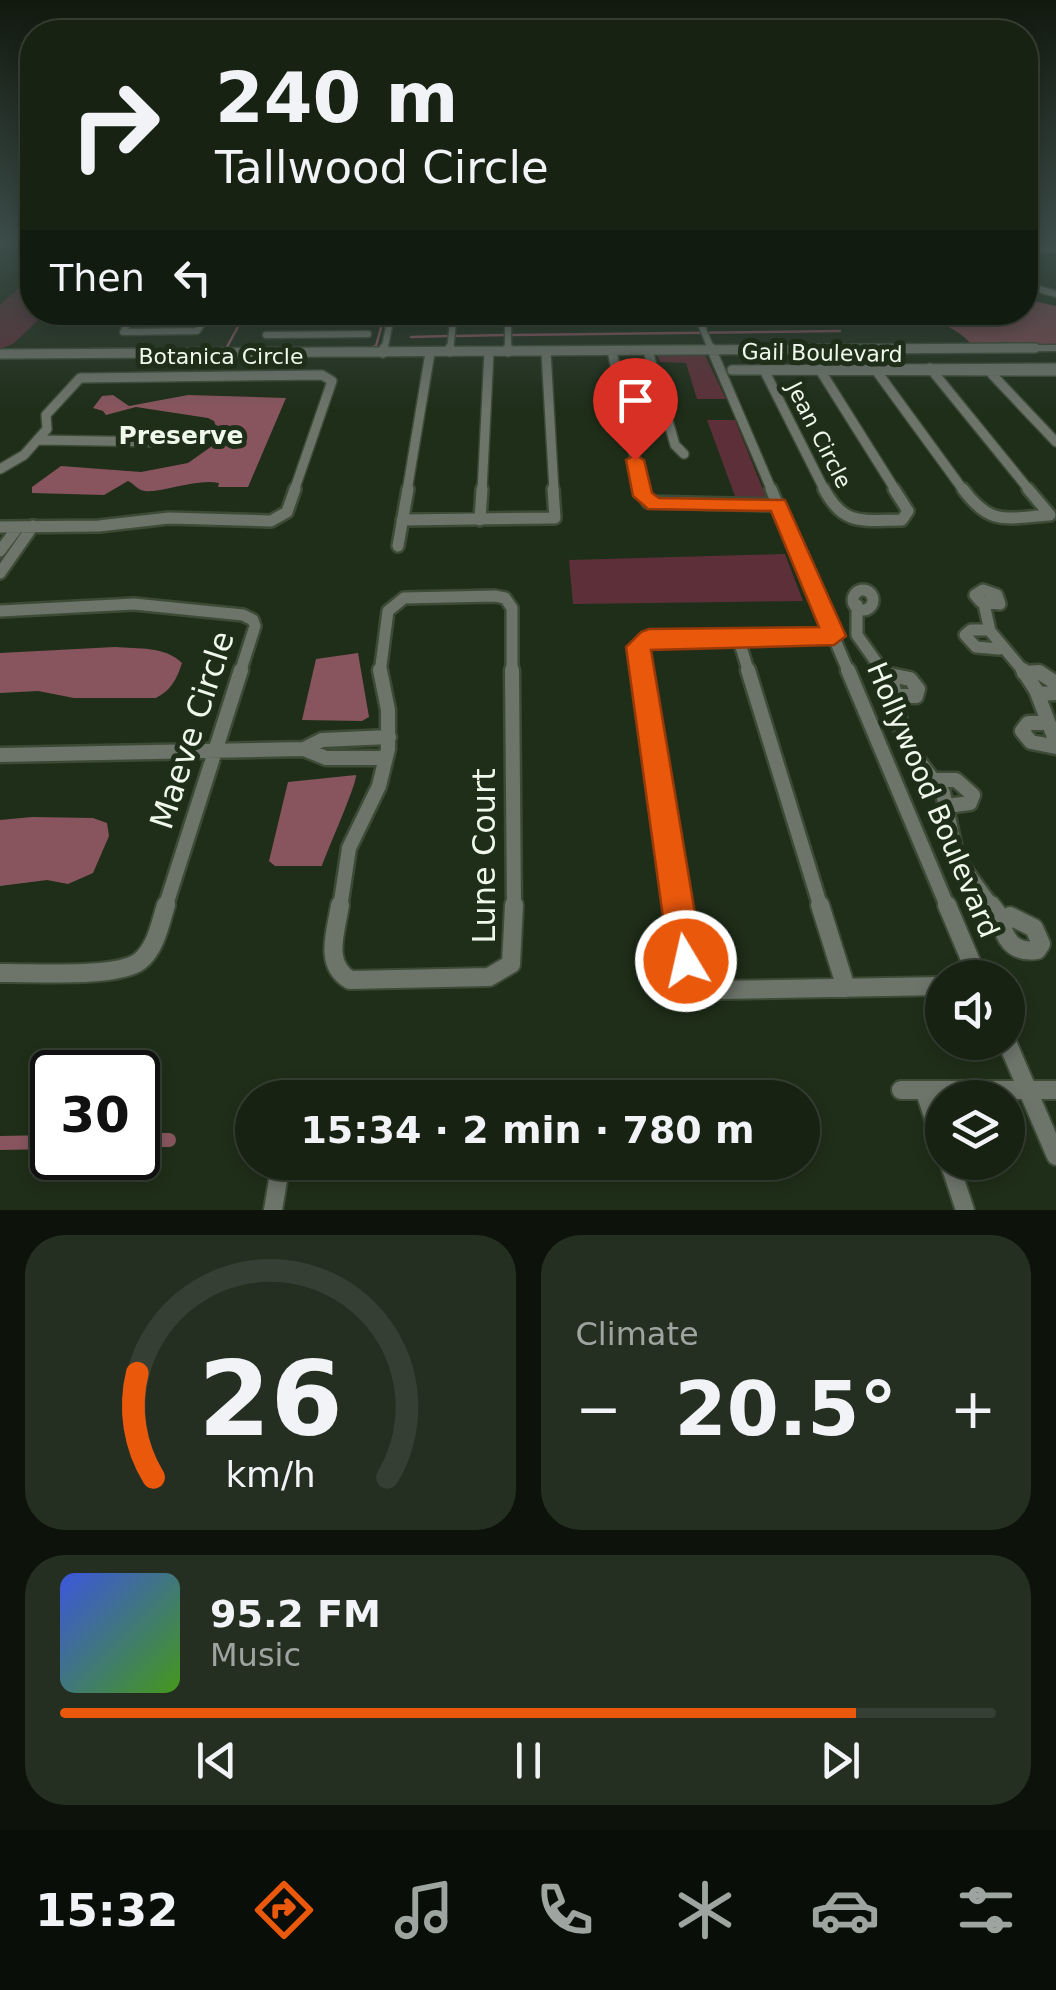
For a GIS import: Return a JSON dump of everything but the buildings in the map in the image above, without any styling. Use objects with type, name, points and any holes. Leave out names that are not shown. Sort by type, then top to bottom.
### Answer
[{"type":"street","points":[[128,325],[123,332],[197,331],[201,325]]},
{"type":"street","points":[[257,354],[271,325]]},
{"type":"street","points":[[346,334],[348,325]]},
{"type":"street","points":[[383,353],[389,325]]},
{"type":"street","points":[[450,352],[453,325]]},
{"type":"street","points":[[508,325],[508,352]]},
{"type":"street","name":"Hollywood Boulevard","points":[[701,325],[970,960]]},
{"type":"street","points":[[136,354],[152,332]]},
{"type":"street","points":[[266,336],[368,334]]},
{"type":"street","points":[[0,354],[1056,348]]},
{"type":"street","points":[[612,351],[642,496],[648,502],[778,504]]},
{"type":"street","points":[[648,351],[675,445],[684,454]]},
{"type":"street","points":[[480,520],[488,352]]},
{"type":"street","points":[[402,520],[555,518],[546,352]]},
{"type":"street","points":[[398,546],[430,353]]},
{"type":"street","points":[[1043,369],[1056,382]]},
{"type":"street","name":"Gail Boulevard","points":[[765,372],[1056,369]]},
{"type":"street","points":[[876,370],[979,511],[996,519],[1050,515],[932,370]]},
{"type":"street","points":[[988,370],[1056,442]]},
{"type":"street","name":"Jean Circle","points":[[765,372],[835,510],[853,520],[902,520],[908,511],[821,371]]},
{"type":"street","name":"Botanica Circle","points":[[0,469],[24,456],[47,429],[46,415],[80,378],[322,375],[332,381],[287,512],[280,518],[236,522],[170,518],[99,526],[0,527]]},
{"type":"street","points":[[37,440],[164,442]]},
{"type":"street","points":[[2,548],[18,526]]},
{"type":"street","points":[[1,569],[33,526]]},
{"type":"street","points":[[2,548],[20,545]]},
{"type":"street","name":"Lune Court","points":[[496,596],[509,602],[514,949],[510,964],[502,972],[488,977],[350,980],[338,973],[332,958],[349,848],[378,786],[389,737],[379,667],[391,605],[404,598],[422,597],[496,596]]},
{"type":"street","points":[[984,604],[987,630],[1038,694],[1045,723],[1056,744]]},
{"type":"street","name":"Maeve Circle","points":[[0,611],[156,605],[253,620],[248,656],[212,750],[154,943],[139,962],[119,970],[0,974]]},
{"type":"street","points":[[857,606],[854,627],[859,641],[885,674],[896,696],[902,736],[936,780],[947,806],[957,859],[1003,921]]},
{"type":"street","points":[[987,630],[971,630],[965,635],[976,647],[1000,649]]},
{"type":"street","points":[[834,636],[649,638],[638,648],[686,961],[697,980],[716,990],[925,986]]},
{"type":"street","points":[[738,637],[846,988]]},
{"type":"street","points":[[1024,673],[1038,672],[1056,682]]},
{"type":"street","points":[[885,674],[906,677],[918,689],[916,696],[896,696]]},
{"type":"street","points":[[1038,694],[1056,694]]},
{"type":"street","points":[[1045,723],[1028,724],[1022,731],[1031,742],[1056,744]]},
{"type":"street","points":[[877,736],[902,736]]},
{"type":"street","points":[[0,755],[304,748],[322,740],[389,737]]},
{"type":"street","points":[[304,748],[326,758],[386,758]]},
{"type":"street","points":[[936,780],[956,780],[973,796],[966,805],[947,806]]},
{"type":"street","points":[[1014,1060],[1056,1156]]},
{"type":"street","points":[[901,1090],[925,1092]]},
{"type":"street","points":[[1025,1091],[1056,1090]]},
{"type":"street","points":[[273,1210],[278,1180]]},
{"type":"street","points":[[955,1180],[965,1210]]},
{"type":"shaded area","points":[[8,297],[20,297],[20,325],[33,325],[13,344],[0,349],[0,305]]},
{"type":"shaded area","points":[[1038,302],[1056,306],[1056,344],[972,345],[943,325],[1038,325]]},
{"type":"shaded area","points":[[656,353],[704,353],[726,399],[697,399],[686,363],[660,362]]},
{"type":"shaded area","points":[[113,395],[129,406],[188,395],[286,398],[248,487],[218,487],[219,483],[209,482],[148,491],[128,481],[104,495],[32,493],[32,487],[61,466],[141,472],[188,463],[215,444],[219,433],[214,421],[208,418],[136,407],[106,415],[93,408],[102,396]]},
{"type":"shaded area","points":[[707,420],[735,420],[766,497],[736,499]]},
{"type":"shaded area","points":[[785,554],[803,601],[573,604],[569,560]]},
{"type":"shaded area","points":[[115,647],[159,651],[182,663],[173,684],[156,698],[74,698],[38,691],[0,693],[0,653]]},
{"type":"shaded area","points":[[358,653],[369,717],[362,721],[302,720],[316,659]]},
{"type":"shaded area","points":[[356,775],[322,866],[275,866],[269,861],[288,782]]},
{"type":"shaded area","points":[[93,818],[107,823],[109,836],[93,873],[68,884],[47,880],[0,886],[0,820]]},
{"type":"waterway","points":[[227,347],[239,325]]},
{"type":"waterway","points":[[369,348],[376,346],[382,325]]},
{"type":"waterway","points":[[512,335],[840,331]]},
{"type":"waterway","points":[[455,336],[505,335]]},
{"type":"waterway","points":[[411,337],[447,336]]},
{"type":"waterway","points":[[144,349],[203,348]]},
{"type":"waterway","points":[[91,349],[136,349]]},
{"type":"waterway","points":[[160,1140],[169,1140]]},
{"type":"waterway","points":[[0,1143],[30,1142]]},
{"type":"district","name":"Preserve","points":[[181,435]]},
{"type":"route","points":[[635,460],[642,496],[648,502],[778,504],[834,636],[649,638],[638,647],[686,961]]}]
